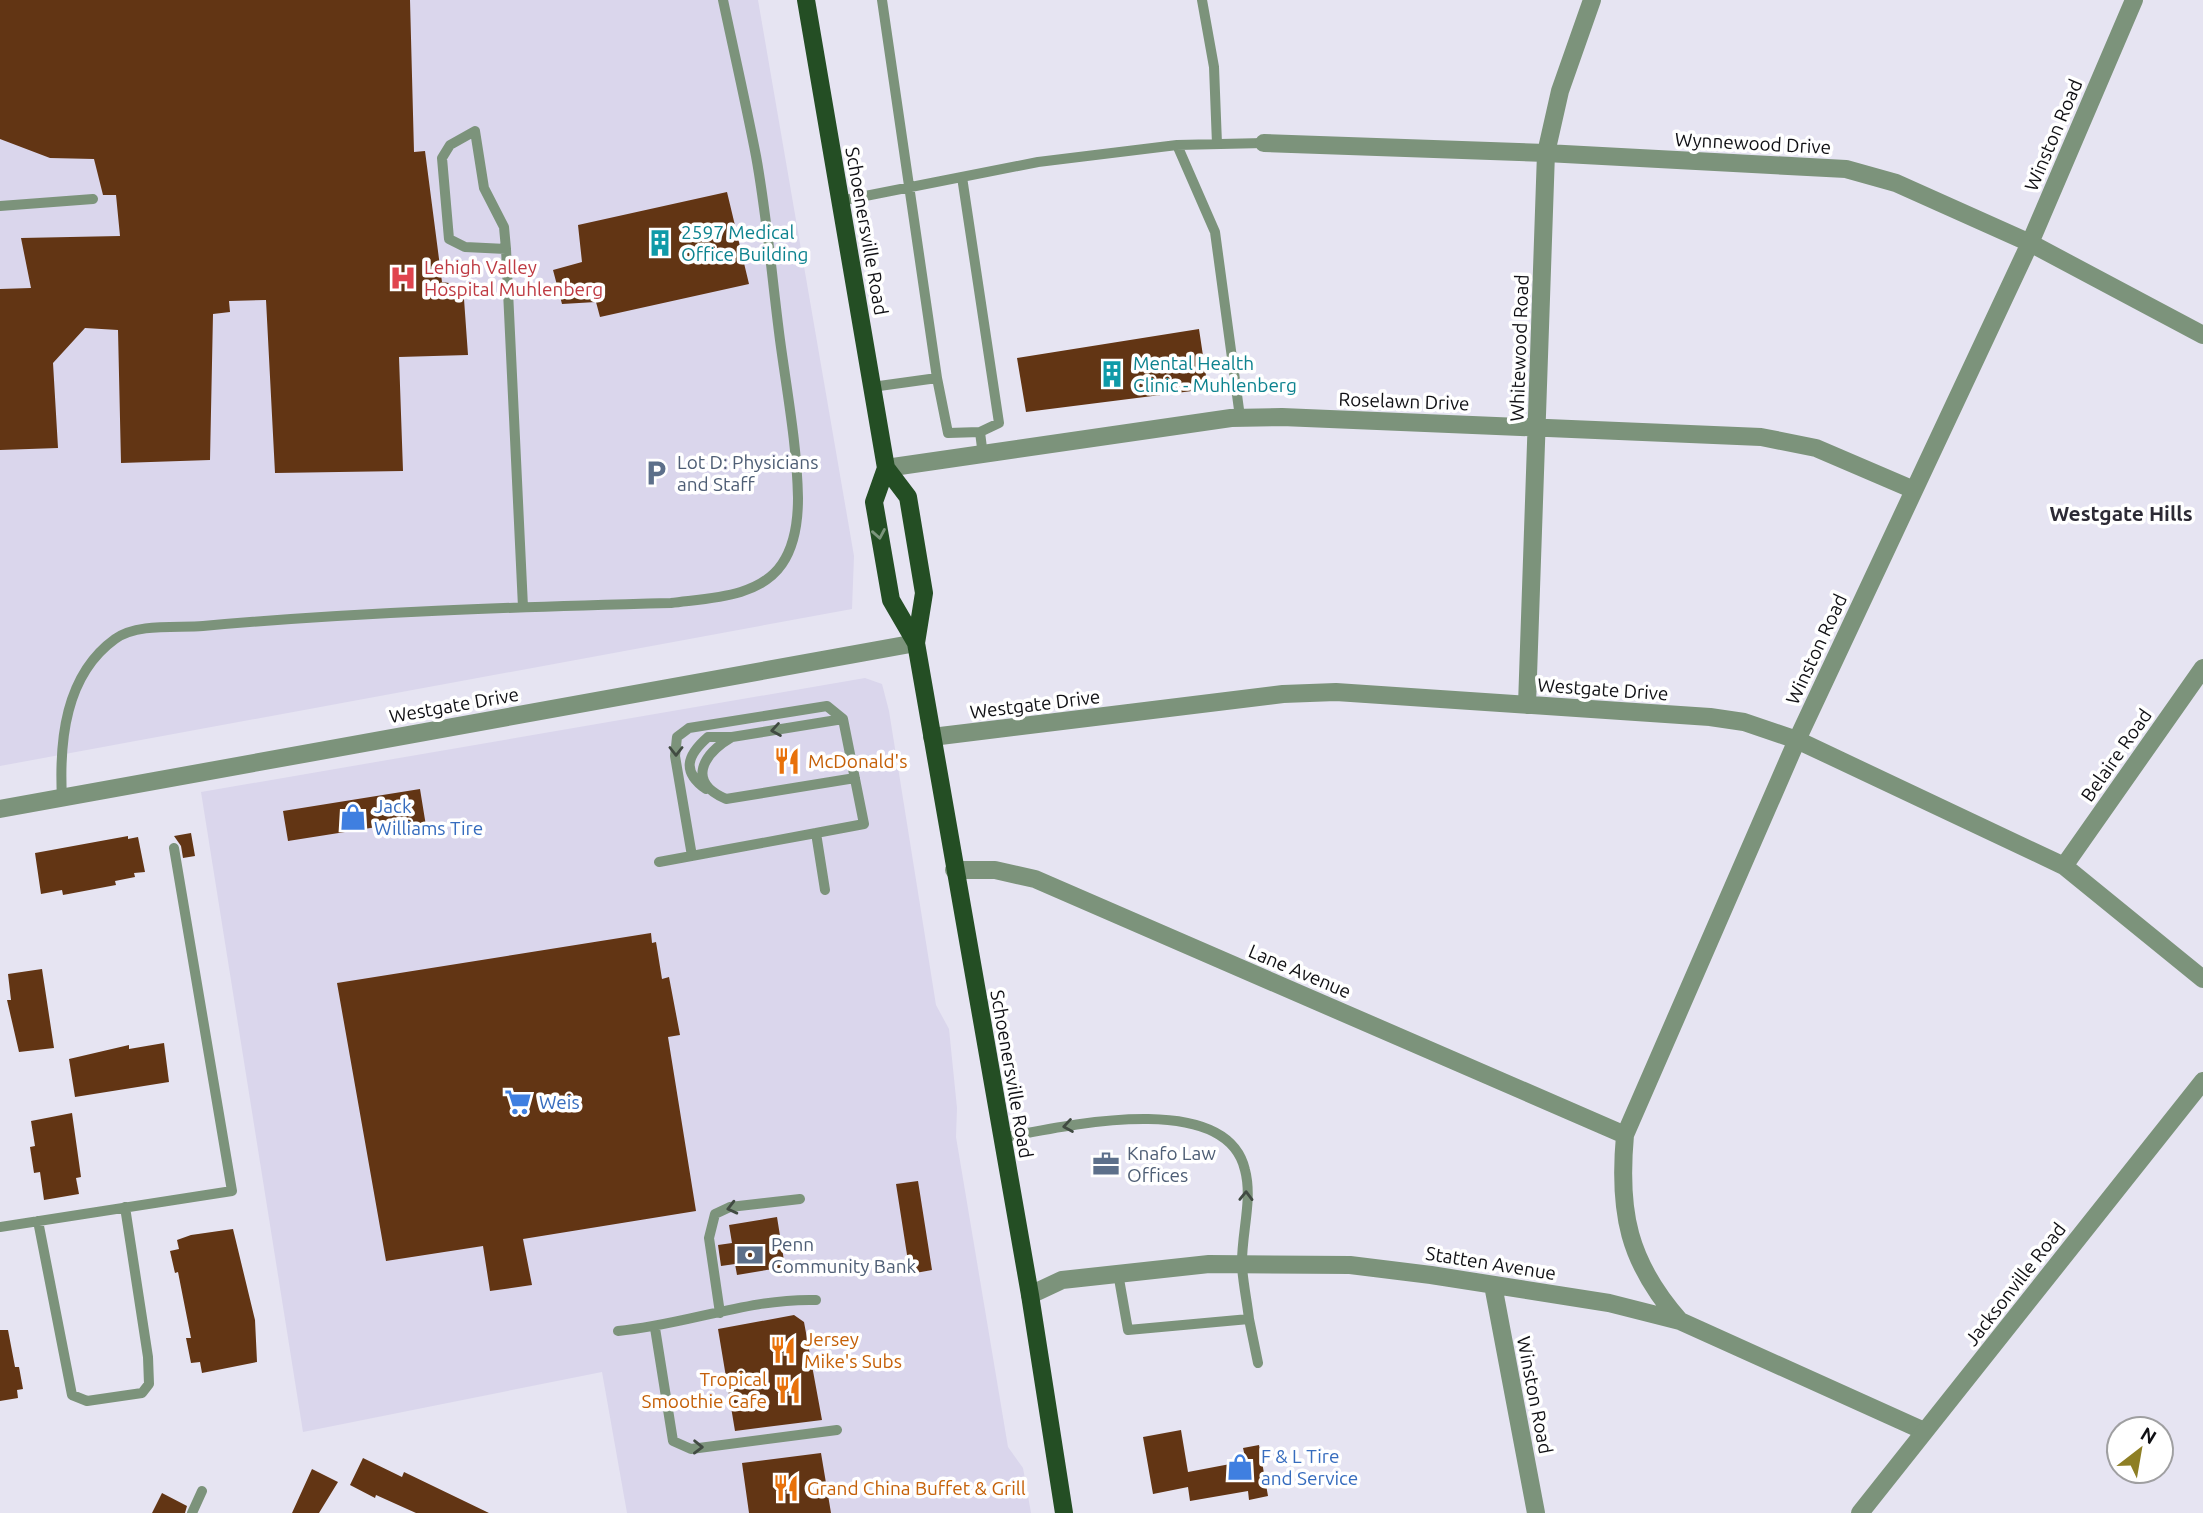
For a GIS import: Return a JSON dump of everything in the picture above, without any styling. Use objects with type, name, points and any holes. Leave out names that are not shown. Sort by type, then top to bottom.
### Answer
[{"type":"main road","name":"Schoenersville Road","points":[[806,0],[886,468],[908,497],[924,593],[916,643],[1030,1295],[1064,1513]]},
{"type":"main road","name":"Schoenersville Road","points":[[886,468],[874,502],[891,600],[916,643]]},
{"type":"street","name":"Whitewood Road","points":[[1527,705],[1546,153],[1560,91],[1592,0]]},
{"type":"street","name":"Winston Road","points":[[1680,1321],[1647,1279],[1633,1248],[1625,1211],[1622,1169],[1625,1135],[1797,740],[2030,243],[2134,0]]},
{"type":"street","name":"Wynnewood Drive","points":[[1264,143],[1546,153],[1846,169],[1896,183],[2030,243],[2203,335]]},
{"type":"street","name":"Roselawn Drive","points":[[886,468],[983,456],[1102,435],[1240,418],[1761,437],[1787,441],[1842,457],[1914,489]]},
{"type":"street","name":"Westgate Drive","points":[[0,809],[916,643]]},
{"type":"street","name":"Belaire Road","points":[[2064,866],[2203,668]]},
{"type":"street","name":"Westgate Drive","points":[[932,737],[1283,694],[1336,692],[1710,717],[1744,722],[1797,740],[2064,866],[2203,979]]},
{"type":"street","name":"Lane Avenue","points":[[954,870],[995,870],[1035,879],[1625,1135]]},
{"type":"street","name":"Jacksonville Road","points":[[1860,1513],[2203,1081]]},
{"type":"street","name":"Statten Avenue","points":[[1030,1295],[1062,1280],[1242,1264],[1390,1269],[1609,1303],[1680,1321],[1924,1431]]},
{"type":"street","name":"Winston Road","points":[[1493,1285],[1536,1513]]},
{"type":"lane","points":[[62,798],[60,767],[70,703],[86,668],[97,653],[118,636],[145,629],[258,621],[523,607],[671,603],[727,595],[768,579],[791,549],[798,499],[756,157],[723,0]]},
{"type":"lane","points":[[882,0],[937,378],[948,433],[980,432],[999,423],[962,177]]},
{"type":"lane","points":[[1202,0],[1214,67],[1217,144]]},
{"type":"lane","points":[[506,249],[465,247],[449,239],[442,158],[450,145],[475,131],[484,188],[504,227],[506,249],[523,607]]},
{"type":"lane","points":[[841,201],[1038,162],[1177,145],[1264,143]]},
{"type":"lane","points":[[1177,145],[1215,232],[1240,418]]},
{"type":"lane","points":[[0,206],[93,199]]},
{"type":"lane","points":[[872,387],[937,378]]},
{"type":"lane","points":[[980,432],[983,456]]},
{"type":"lane","points":[[659,862],[692,856],[864,824],[844,719],[828,706],[682,731],[674,746],[692,856]]},
{"type":"lane","points":[[844,719],[732,737],[708,737],[690,762],[688,771],[694,780],[726,799],[855,778]]},
{"type":"lane","points":[[708,790],[703,782],[703,769],[716,746],[732,737]]},
{"type":"lane","points":[[816,833],[825,890]]},
{"type":"lane","points":[[1,1226],[232,1191],[174,848]]},
{"type":"lane","points":[[1002,1138],[1127,1117],[1183,1121],[1224,1138],[1237,1147],[1246,1172],[1242,1264],[1258,1363]]},
{"type":"lane","points":[[720,1312],[709,1238],[715,1214],[730,1207],[800,1199]]},
{"type":"lane","points":[[38,1221],[72,1395],[87,1401],[115,1397],[142,1392],[149,1384],[148,1357],[125,1207]]},
{"type":"lane","points":[[1118,1273],[1128,1330],[1249,1319]]},
{"type":"lane","points":[[618,1331],[655,1328],[785,1299],[816,1300]]},
{"type":"lane","points":[[655,1328],[673,1441],[691,1450],[837,1430]]},
{"type":"lane","points":[[192,1513],[202,1491]]},
{"type":"shaded area","name":"Lehigh Valley Hospital Muhlenberg","points":[[0,0],[758,0],[854,556],[852,609],[0,766]]},
{"type":"shaded area","points":[[865,678],[882,684],[889,711],[936,1005],[949,1029],[957,1108],[956,1137],[1008,1447],[1023,1468],[1031,1513],[627,1513],[602,1372],[303,1432],[201,792]]},
{"type":"building","points":[[0,0],[410,0],[414,152],[425,151],[442,282],[463,285],[468,355],[399,357],[403,471],[275,473],[266,300],[229,301],[230,312],[213,314],[210,460],[121,463],[118,330],[85,328],[53,363],[58,448],[0,450],[0,289],[31,288],[21,238],[120,236],[116,195],[103,195],[94,159],[50,158],[0,139]]},
{"type":"building","name":"2597 Medical Office Building","points":[[727,192],[749,284],[600,317],[596,302],[562,304],[553,270],[582,262],[578,225]]},
{"type":"building","name":"Mental Health Clinic - Muhlenberg","points":[[1199,329],[1208,389],[1026,412],[1017,358]]},
{"type":"building","points":[[420,789],[426,826],[385,833],[383,826],[288,841],[283,811]]},
{"type":"building","points":[[191,833],[195,856],[183,858],[181,846],[174,836]]},
{"type":"building","points":[[128,836],[128,839],[138,837],[145,872],[134,873],[135,877],[115,881],[116,885],[63,895],[62,890],[41,894],[35,853]]},
{"type":"building","points":[[651,933],[652,943],[656,942],[662,979],[669,977],[680,1035],[668,1037],[696,1211],[523,1239],[532,1285],[490,1291],[483,1246],[386,1261],[337,983]]},
{"type":"building","points":[[42,969],[54,1048],[19,1052],[7,1000],[11,1000],[8,974]]},
{"type":"building","points":[[164,1043],[169,1082],[75,1097],[69,1059],[129,1045],[129,1049]]},
{"type":"building","points":[[72,1113],[81,1177],[76,1178],[79,1194],[44,1200],[40,1172],[34,1173],[30,1147],[35,1146],[31,1121]]},
{"type":"building","points":[[918,1181],[932,1270],[910,1274],[896,1184]]},
{"type":"building","name":"Penn Community Bank","points":[[777,1217],[785,1267],[737,1275],[735,1264],[721,1266],[718,1245],[732,1243],[729,1225]]},
{"type":"building","points":[[233,1229],[255,1320],[257,1362],[202,1373],[200,1362],[191,1363],[186,1338],[191,1338],[178,1272],[175,1273],[170,1251],[179,1249],[177,1240],[191,1235]]},
{"type":"building","points":[[794,1315],[804,1322],[822,1420],[735,1431],[718,1329]]},
{"type":"building","points":[[0,1330],[8,1330],[15,1367],[19,1367],[23,1389],[17,1390],[18,1398],[0,1401]]},
{"type":"building","name":"F & L Tire and Service","points":[[1181,1430],[1188,1472],[1246,1461],[1243,1448],[1259,1445],[1268,1496],[1249,1500],[1248,1491],[1190,1501],[1188,1487],[1153,1494],[1143,1437]]},
{"type":"building","name":"Grand China Buffet & Grill","points":[[821,1453],[831,1513],[749,1513],[742,1463]]},
{"type":"building","points":[[363,1458],[402,1477],[404,1472],[489,1513],[416,1513],[376,1495],[375,1498],[350,1485]]},
{"type":"building","points":[[312,1469],[338,1482],[319,1513],[292,1513]]},
{"type":"building","points":[[162,1493],[187,1506],[185,1513],[152,1513]]},
{"type":"place","name":"2597 Medical Office Building","points":[[660,243]]},
{"type":"place","name":"Lehigh Valley Hospital Muhlenberg","points":[[403,278]]},
{"type":"place","name":"Mental Health Clinic - Muhlenberg","points":[[1112,374]]},
{"type":"place","name":"Lot D: Physicians and Staff","points":[[656,473]]},
{"type":"place","name":"McDonald's","points":[[787,761]]},
{"type":"place","name":"Jack Williams Tire","points":[[353,817]]},
{"type":"place","name":"Weis","points":[[518,1102]]},
{"type":"place","name":"Knafo Law Offices","points":[[1106,1164]]},
{"type":"place","name":"Penn Community Bank","points":[[750,1255]]},
{"type":"place","name":"Jersey Mike's Subs","points":[[783,1350]]},
{"type":"place","name":"Tropical Smoothie Cafe","points":[[788,1390]]},
{"type":"place","name":"F & L Tire and Service","points":[[1240,1467]]},
{"type":"place","name":"Grand China Buffet & Grill","points":[[786,1488]]},
{"type":"district","name":"Westgate Hills","points":[[2121,514]]}]
